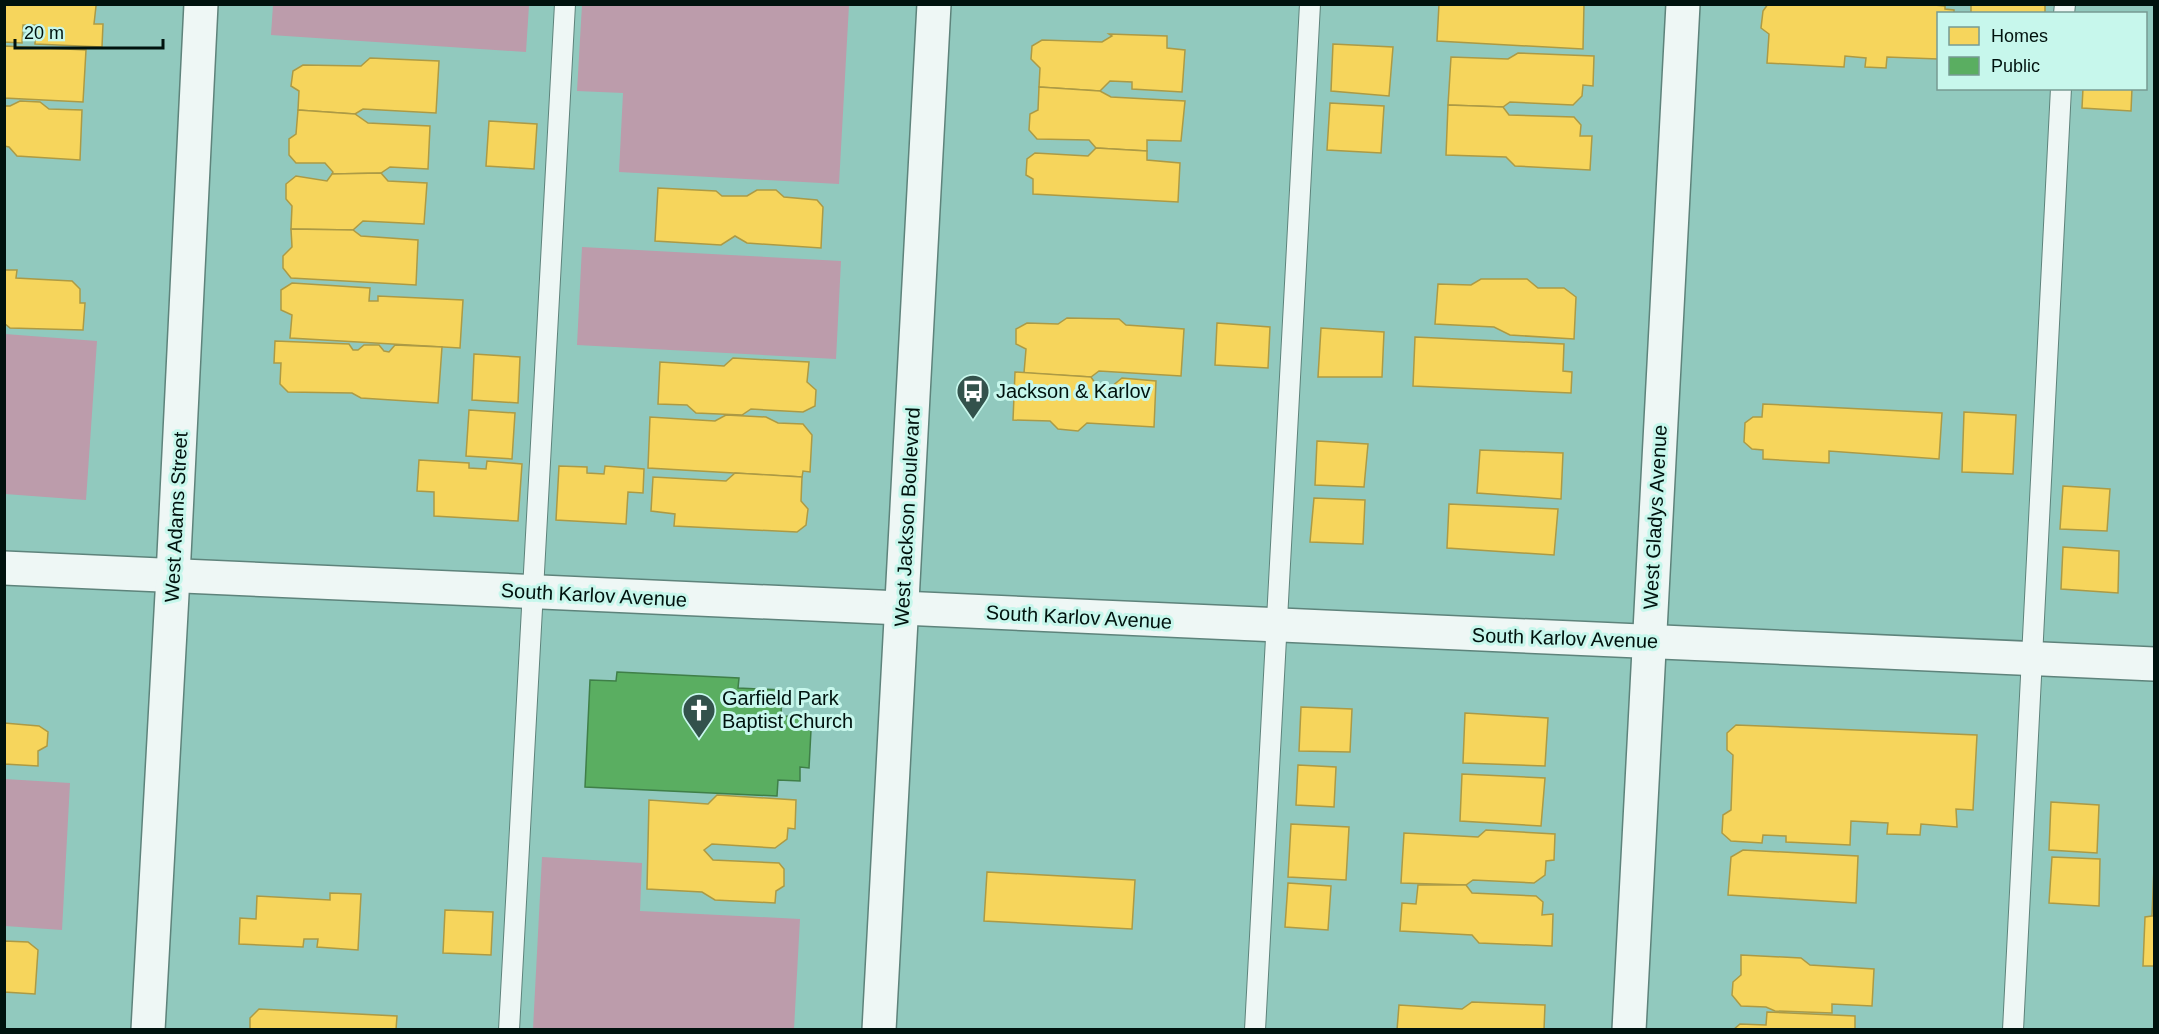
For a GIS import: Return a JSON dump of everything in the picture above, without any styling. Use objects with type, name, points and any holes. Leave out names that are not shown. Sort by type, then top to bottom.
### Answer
[{"type":"street","name":"West Adams Street","points":[[148,1029],[201,4]]},
{"type":"street","name":"West Jackson Boulevard","points":[[879,1029],[934,4]]},
{"type":"street","name":"West Gladys Avenue","points":[[1629,1029],[1683,4]]},
{"type":"street","name":"South Karlov Avenue","points":[[4,568],[2154,664]]},
{"type":"lane","points":[[509,1029],[565,4]]},
{"type":"lane","points":[[1255,1029],[1310,4]]},
{"type":"lane","points":[[2013,1029],[2061,90]]},
{"type":"shaded area","points":[[273,5],[529,5],[526,52],[271,35]]},
{"type":"shaded area","points":[[582,5],[849,5],[839,184],[619,172],[623,93],[577,91]]},
{"type":"shaded area","points":[[582,247],[841,261],[836,359],[577,345]]},
{"type":"shaded area","points":[[5,334],[97,341],[86,500],[5,494]]},
{"type":"shaded area","points":[[5,779],[70,783],[62,930],[5,926]]},
{"type":"shaded area","points":[[542,857],[642,863],[640,911],[800,919],[794,1029],[533,1029]]},
{"type":"building: Homes","points":[[4,4],[94,4],[96,6],[94,24],[103,24],[102,47],[35,44],[36,25],[23,25],[22,43],[4,42]]},
{"type":"building: Homes","points":[[1439,4],[1584,4],[1583,49],[1437,41]]},
{"type":"building: Homes","points":[[1768,4],[1923,4],[1945,6],[1945,9],[1954,10],[1954,12],[1937,12],[1937,59],[1887,57],[1886,68],[1865,67],[1866,58],[1845,56],[1844,67],[1767,63],[1769,34],[1761,28],[1763,11]]},
{"type":"building: Homes","points":[[1971,4],[2045,4],[2045,12],[1971,12]]},
{"type":"building: Homes","points":[[1109,34],[1167,36],[1167,48],[1185,50],[1182,92],[1132,89],[1132,82],[1110,81],[1100,91],[1039,87],[1040,68],[1031,59],[1032,46],[1042,40],[1102,42],[1112,36]]},
{"type":"building: Homes","points":[[1333,44],[1393,47],[1389,96],[1331,91]]},
{"type":"building: Homes","points":[[4,46],[86,50],[83,102],[4,98]]},
{"type":"building: Homes","points":[[1518,53],[1594,56],[1593,86],[1583,85],[1582,96],[1573,105],[1510,102],[1503,107],[1448,105],[1451,57],[1508,59]]},
{"type":"building: Homes","points":[[370,58],[439,61],[436,113],[363,109],[355,114],[298,110],[299,91],[291,86],[293,71],[303,65],[361,66]]},
{"type":"building: Homes","points":[[1039,87],[1100,91],[1111,97],[1185,101],[1181,141],[1147,140],[1147,151],[1096,148],[1089,140],[1037,139],[1029,130],[1030,114],[1038,110]]},
{"type":"building: Homes","points":[[2083,90],[2132,90],[2131,111],[2082,108]]},
{"type":"building: Homes","points":[[20,101],[40,102],[49,109],[82,110],[80,160],[17,156],[9,147],[4,146],[4,106]]},
{"type":"building: Homes","points":[[1330,103],[1384,106],[1381,153],[1327,150]]},
{"type":"building: Homes","points":[[1448,105],[1503,107],[1509,115],[1574,117],[1581,125],[1580,136],[1592,136],[1590,170],[1515,166],[1506,157],[1446,155]]},
{"type":"building: Homes","points":[[298,110],[355,114],[368,123],[430,126],[428,169],[390,167],[381,173],[332,174],[333,172],[325,163],[296,163],[289,155],[289,139],[296,134]]},
{"type":"building: Homes","points":[[489,121],[537,124],[534,169],[486,166]]},
{"type":"building: Homes","points":[[1096,148],[1147,151],[1147,160],[1180,163],[1178,202],[1033,194],[1033,179],[1026,175],[1027,159],[1035,153],[1088,156]]},
{"type":"building: Homes","points":[[381,173],[388,181],[427,183],[424,224],[363,221],[353,230],[291,229],[292,206],[286,199],[286,184],[296,176],[327,181],[332,174]]},
{"type":"building: Homes","points":[[658,188],[716,191],[722,196],[747,196],[757,190],[776,190],[784,197],[817,200],[823,207],[821,248],[747,243],[735,236],[721,245],[655,241]]},
{"type":"building: Homes","points":[[291,229],[353,230],[361,236],[418,240],[416,285],[291,278],[283,268],[283,256],[292,247]]},
{"type":"building: Homes","points":[[4,270],[17,270],[16,278],[72,281],[80,289],[80,303],[85,303],[83,330],[10,328],[4,323]]},
{"type":"building: Homes","points":[[1481,279],[1527,279],[1538,288],[1564,288],[1576,297],[1574,339],[1510,335],[1494,327],[1435,324],[1438,284],[1471,285]]},
{"type":"building: Homes","points":[[292,283],[370,288],[369,301],[378,301],[378,296],[463,300],[460,348],[290,338],[292,315],[281,310],[281,290]]},
{"type":"building: Homes","points":[[1067,318],[1119,319],[1126,325],[1184,329],[1181,376],[1099,371],[1091,377],[1024,373],[1026,349],[1016,344],[1016,329],[1027,323],[1058,324]]},
{"type":"building: Homes","points":[[1217,323],[1270,327],[1268,368],[1215,365]]},
{"type":"building: Homes","points":[[1321,328],[1384,332],[1382,377],[1318,377]]},
{"type":"building: Homes","points":[[1415,337],[1564,344],[1563,371],[1572,372],[1571,393],[1413,386]]},
{"type":"building: Homes","points":[[275,341],[349,344],[353,350],[358,350],[364,345],[379,345],[384,351],[389,352],[395,345],[442,347],[438,403],[361,398],[352,393],[288,392],[280,384],[281,363],[274,363]]},
{"type":"building: Homes","points":[[474,354],[520,357],[518,403],[472,400]]},
{"type":"building: Homes","points":[[733,358],[809,362],[807,382],[816,390],[815,406],[803,412],[751,409],[742,415],[696,413],[687,405],[658,404],[660,362],[724,366]]},
{"type":"building: Homes","points":[[1015,372],[1091,377],[1097,386],[1111,387],[1122,378],[1156,381],[1154,427],[1087,423],[1078,431],[1058,429],[1050,421],[1013,420]]},
{"type":"building: Homes","points":[[1763,404],[1942,413],[1939,459],[1829,451],[1829,463],[1763,459],[1763,450],[1752,449],[1744,442],[1745,423],[1753,417],[1762,417]]},
{"type":"building: Homes","points":[[469,410],[515,413],[512,459],[466,456]]},
{"type":"building: Homes","points":[[1964,412],[2016,415],[2013,474],[1962,472]]},
{"type":"building: Homes","points":[[726,415],[766,417],[778,423],[803,424],[812,435],[810,472],[803,471],[802,477],[648,468],[650,417],[715,421]]},
{"type":"building: Homes","points":[[1317,441],[1368,444],[1364,487],[1315,485]]},
{"type":"building: Homes","points":[[1480,450],[1563,453],[1561,499],[1477,493]]},
{"type":"building: Homes","points":[[419,460],[469,463],[469,468],[486,469],[487,461],[522,464],[518,521],[434,516],[434,492],[417,491]]},
{"type":"building: Homes","points":[[559,466],[587,467],[587,473],[604,474],[605,466],[644,469],[643,493],[628,492],[626,524],[556,520]]},
{"type":"building: Homes","points":[[735,473],[802,477],[801,501],[808,509],[806,525],[797,532],[674,526],[675,514],[651,511],[653,477],[726,481]]},
{"type":"building: Homes","points":[[2063,486],[2110,489],[2107,531],[2060,529]]},
{"type":"building: Homes","points":[[1314,498],[1365,500],[1363,544],[1310,542]]},
{"type":"building: Homes","points":[[1449,504],[1558,509],[1554,555],[1447,548]]},
{"type":"building: Homes","points":[[2063,547],[2119,551],[2118,593],[2061,589]]},
{"type":"building: Homes","points":[[1301,707],[1352,709],[1350,752],[1299,751]]},
{"type":"building: Homes","points":[[1465,713],[1548,718],[1545,766],[1463,763]]},
{"type":"building: Homes","points":[[4,723],[39,726],[48,732],[47,746],[38,751],[38,766],[4,764]]},
{"type":"building: Homes","points":[[1736,725],[1977,735],[1973,810],[1956,809],[1957,827],[1921,824],[1920,835],[1887,834],[1888,823],[1851,821],[1850,845],[1786,842],[1786,836],[1763,835],[1762,843],[1731,841],[1722,833],[1723,815],[1731,810],[1733,755],[1727,750],[1727,733]]},
{"type":"building: Homes","points":[[1298,765],[1336,767],[1334,807],[1296,805]]},
{"type":"building: Homes","points":[[1462,774],[1545,778],[1541,826],[1460,821]]},
{"type":"building: Homes","points":[[717,795],[796,800],[795,829],[788,828],[787,839],[775,848],[712,844],[704,850],[713,860],[779,863],[784,869],[784,886],[776,891],[775,903],[715,900],[702,892],[647,889],[649,800],[708,804]]},
{"type":"building: Homes","points":[[2051,802],[2099,805],[2097,853],[2049,850]]},
{"type":"building: Homes","points":[[1291,824],[1349,827],[1346,880],[1288,877]]},
{"type":"building: Homes","points":[[1486,830],[1555,834],[1554,860],[1546,861],[1545,875],[1534,883],[1473,880],[1466,885],[1401,883],[1404,833],[1478,837]]},
{"type":"building: Homes","points":[[1743,850],[1858,856],[1856,903],[1728,895],[1731,857]]},
{"type":"building: Homes","points":[[2052,857],[2100,859],[2099,906],[2049,903]]},
{"type":"building: Homes","points":[[2154,867],[2154,916],[2152,916]]},
{"type":"building: Homes","points":[[987,872],[1135,880],[1132,929],[984,921]]},
{"type":"building: Homes","points":[[1288,883],[1331,886],[1328,930],[1285,927]]},
{"type":"building: Homes","points":[[1418,885],[1466,885],[1472,893],[1536,896],[1543,902],[1542,915],[1553,914],[1552,946],[1479,943],[1472,935],[1400,931],[1402,903],[1416,904]]},
{"type":"building: Homes","points":[[330,893],[361,894],[358,950],[317,947],[318,939],[304,939],[303,947],[239,944],[240,918],[256,919],[257,896],[330,900]]},
{"type":"building: Homes","points":[[445,910],[493,912],[491,955],[443,953]]},
{"type":"building: Homes","points":[[2154,916],[2154,966],[2143,966],[2145,917]]},
{"type":"building: Homes","points":[[4,941],[28,942],[38,950],[35,994],[4,992]]},
{"type":"building: Homes","points":[[1741,955],[1801,958],[1810,965],[1874,969],[1872,1006],[1832,1004],[1832,1013],[1775,1011],[1766,1007],[1741,1006],[1732,995],[1733,982],[1741,975]]},
{"type":"building: Homes","points":[[1472,1002],[1545,1005],[1544,1030],[1397,1030],[1399,1005],[1462,1009]]},
{"type":"building: Homes","points":[[259,1009],[397,1016],[396,1030],[250,1030],[250,1018]]},
{"type":"building: Homes","points":[[1767,1012],[1855,1016],[1855,1030],[1733,1030],[1740,1024],[1766,1025]]},
{"type":"building: Public","name":"Garfield Park Baptist Church","points":[[617,672],[739,678],[738,688],[782,690],[781,716],[803,717],[802,729],[811,730],[809,768],[800,767],[800,781],[778,780],[777,796],[585,787],[590,680],[616,681]]},
{"type":"place","name":"Jackson & Karlov","points":[[973,420]]},
{"type":"place","name":"Garfield Park Baptist Church","points":[[699,739]]}]
